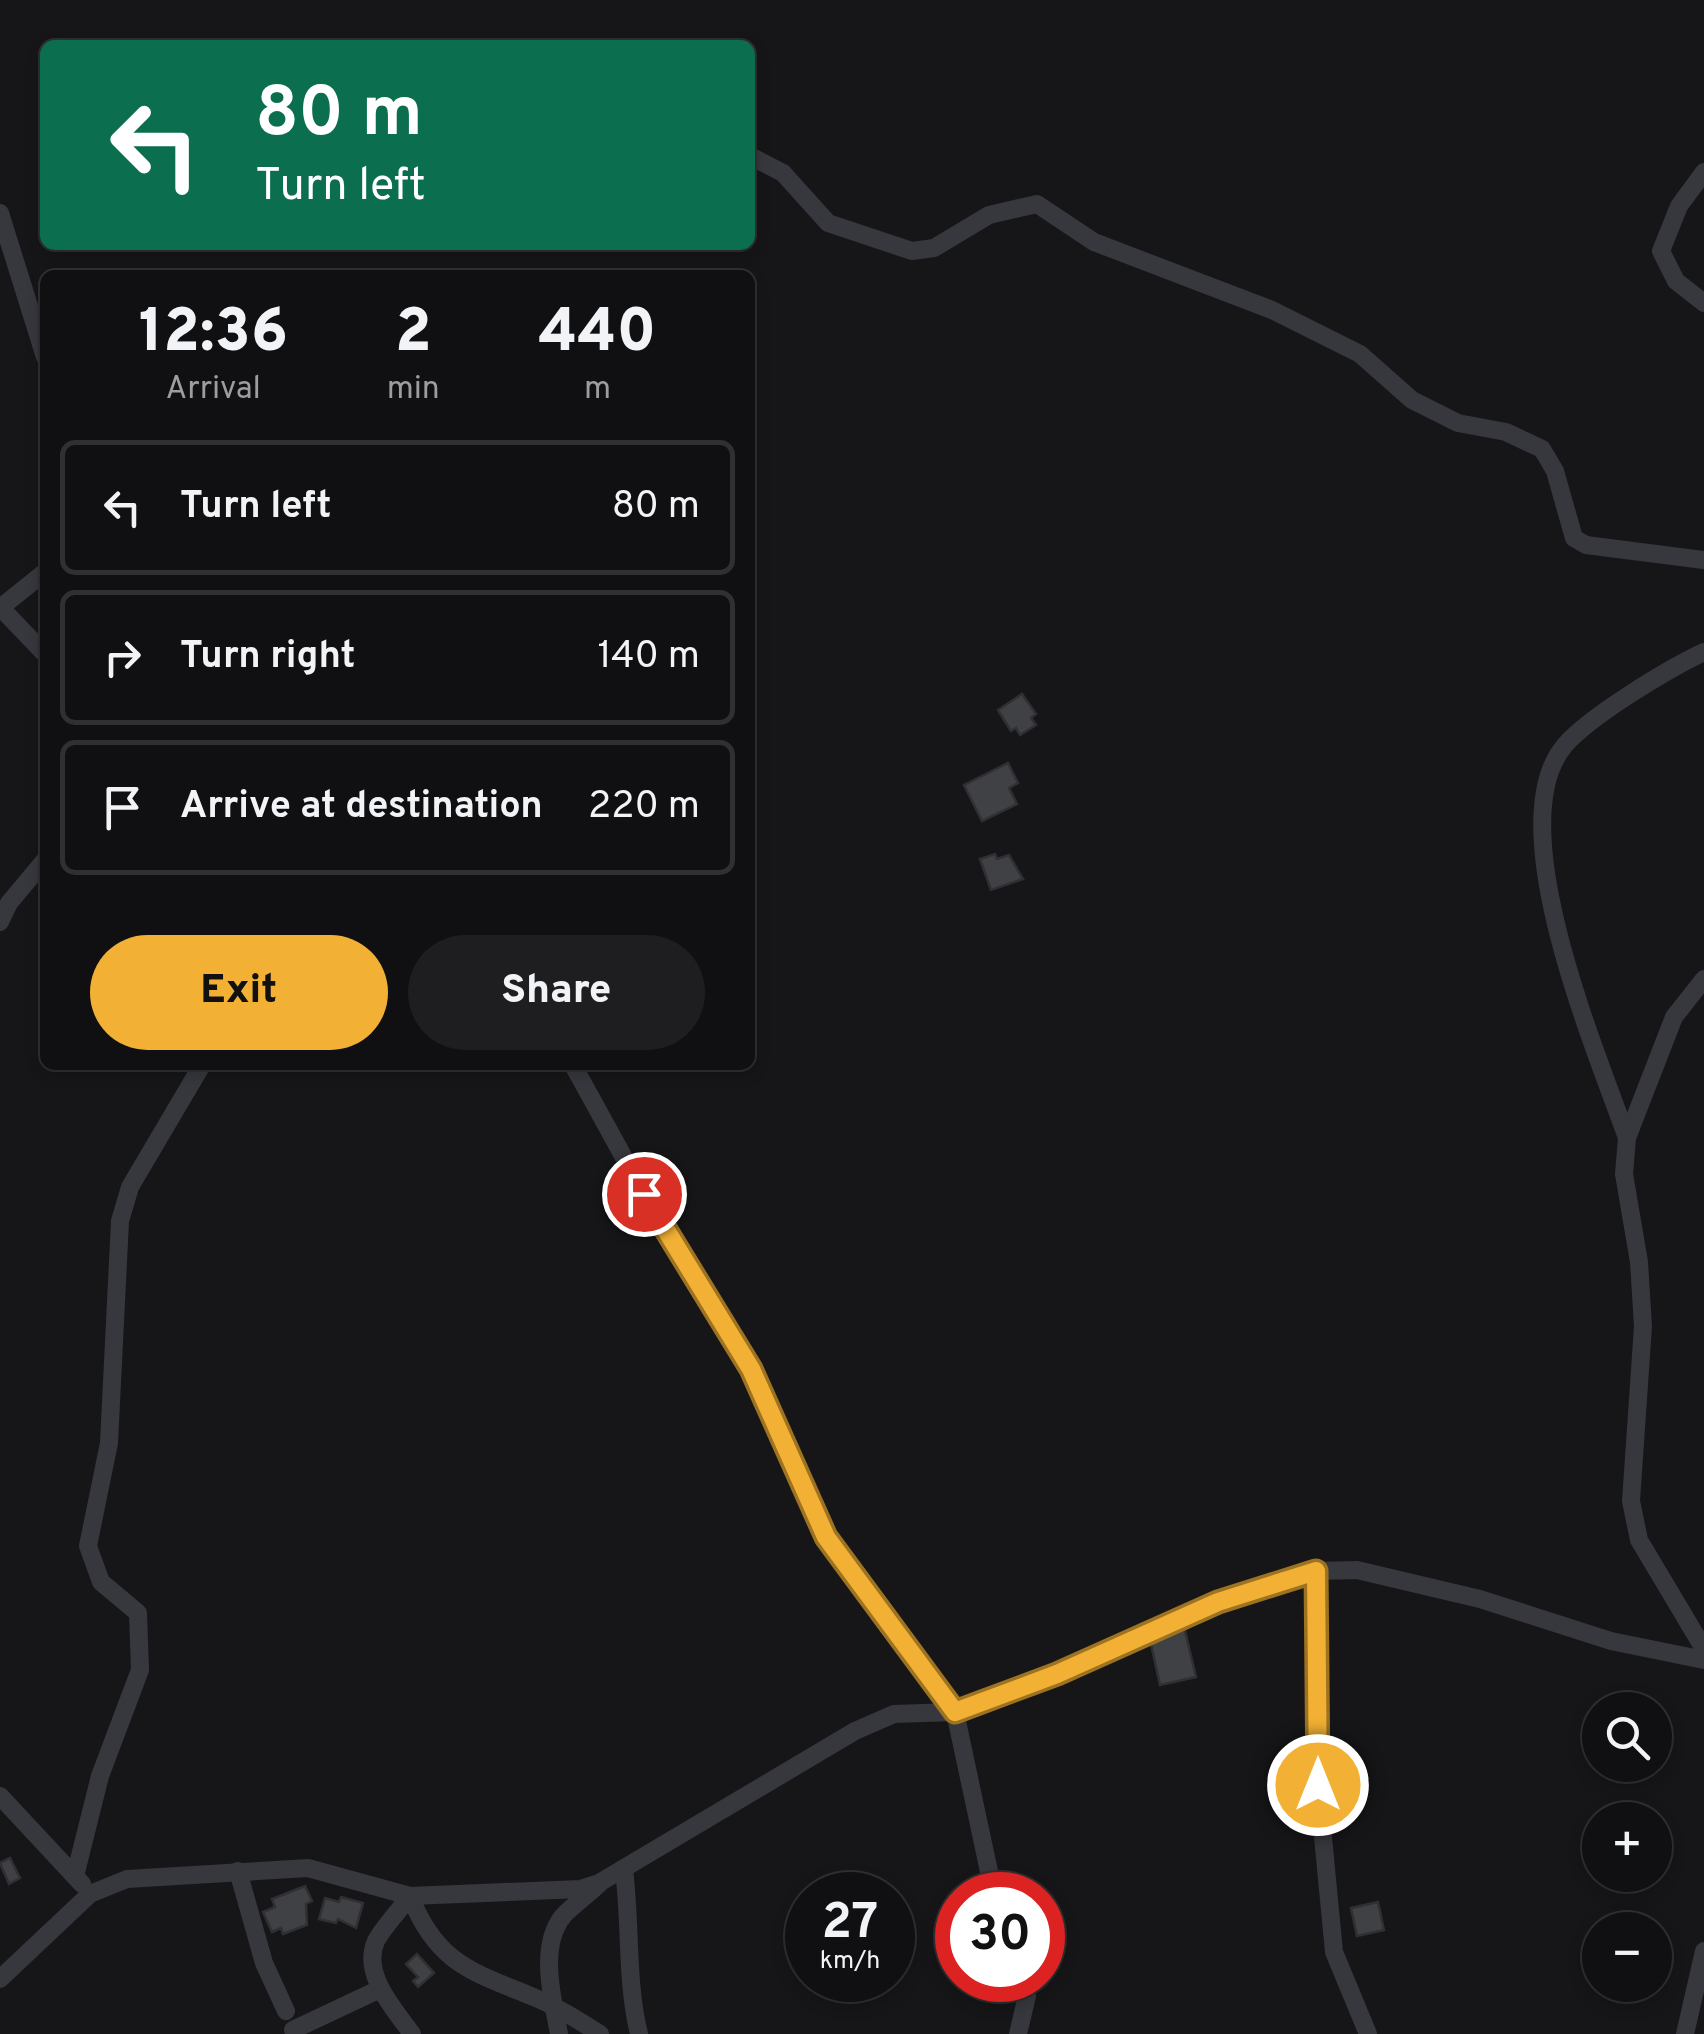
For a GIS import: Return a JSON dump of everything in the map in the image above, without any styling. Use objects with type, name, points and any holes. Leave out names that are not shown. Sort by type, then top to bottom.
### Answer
[{"type":"street","points":[[755,158],[783,172],[828,223],[912,252],[934,248],[1012,207],[1037,204],[1049,209],[1094,242],[1272,310],[1360,354],[1412,400],[1458,423],[1506,432],[1542,449],[1556,471],[1569,530],[1586,544],[1704,560]]},
{"type":"street","points":[[1704,172],[1679,206],[1662,239],[1661,251],[1676,281],[1704,303]]},
{"type":"street","points":[[0,213],[40,341]]},
{"type":"street","points":[[40,576],[0,607],[40,649]]},
{"type":"street","points":[[1627,1138],[1550,900],[1542,814],[1547,780],[1565,745],[1665,670],[1704,652]]},
{"type":"street","points":[[0,922],[5,896],[40,864]]},
{"type":"street","points":[[1704,979],[1674,1017],[1627,1138],[1624,1174],[1639,1262],[1643,1326],[1631,1501],[1639,1540],[1704,1649]]},
{"type":"street","points":[[75,1876],[100,1776],[140,1670],[138,1613],[102,1582],[88,1546],[109,1444],[120,1222],[130,1186],[199,1070]]},
{"type":"street","points":[[576,1070],[644,1194],[751,1369],[826,1537],[955,1712],[989,1872]]},
{"type":"street","points":[[0,1979],[90,1894],[126,1879],[308,1868],[410,1896],[580,1889],[599,1884],[744,1793],[855,1730],[894,1714],[955,1712],[1057,1674],[1218,1602],[1316,1571],[1357,1570],[1480,1599],[1611,1640],[1704,1660]]},
{"type":"street","points":[[1316,1571],[1318,1785],[1334,1952],[1368,2034]]},
{"type":"street","points":[[0,1796],[90,1894]]},
{"type":"street","points":[[624,1870],[632,1927],[633,2010],[639,2034]]},
{"type":"street","points":[[238,1871],[264,1963],[286,2012]]},
{"type":"street","points":[[559,2034],[551,2005],[557,1927],[599,1884]]},
{"type":"street","points":[[410,1896],[376,1942],[373,1964],[380,1989],[412,2034]]},
{"type":"street","points":[[410,1896],[435,1942],[458,1966],[551,2005],[600,2034]]},
{"type":"street","points":[[1685,2034],[1699,1995],[1704,1951]]},
{"type":"street","points":[[293,2030],[380,1989]]},
{"type":"street","points":[[1018,2034],[1026,2002]]},
{"type":"building","points":[[1022,694],[1036,714],[1031,718],[1036,725],[1020,735],[1016,728],[1011,731],[998,710]]},
{"type":"building","points":[[1008,763],[1018,783],[1009,788],[1017,804],[982,821],[964,785]]},
{"type":"building","points":[[995,854],[997,859],[1009,855],[1023,879],[991,890],[980,859]]},
{"type":"building","points":[[1184,1627],[1196,1677],[1160,1685],[1149,1635]]},
{"type":"building","points":[[10,1858],[20,1878],[9,1884],[0,1863]]},
{"type":"building","points":[[305,1886],[312,1901],[306,1904],[307,1925],[283,1934],[281,1928],[272,1932],[263,1912],[275,1907],[272,1899]]},
{"type":"building","points":[[341,1897],[363,1903],[356,1928],[338,1919],[336,1923],[319,1919],[325,1898],[339,1902]]},
{"type":"building","points":[[1378,1902],[1384,1930],[1357,1936],[1351,1908]]},
{"type":"building","points":[[417,1954],[434,1973],[418,1987],[413,1981],[418,1977],[406,1964]]},
{"type":"route","points":[[644,1194],[751,1369],[799,1484],[826,1537],[955,1712],[1057,1674],[1218,1602],[1316,1571],[1318,1785]]}]
